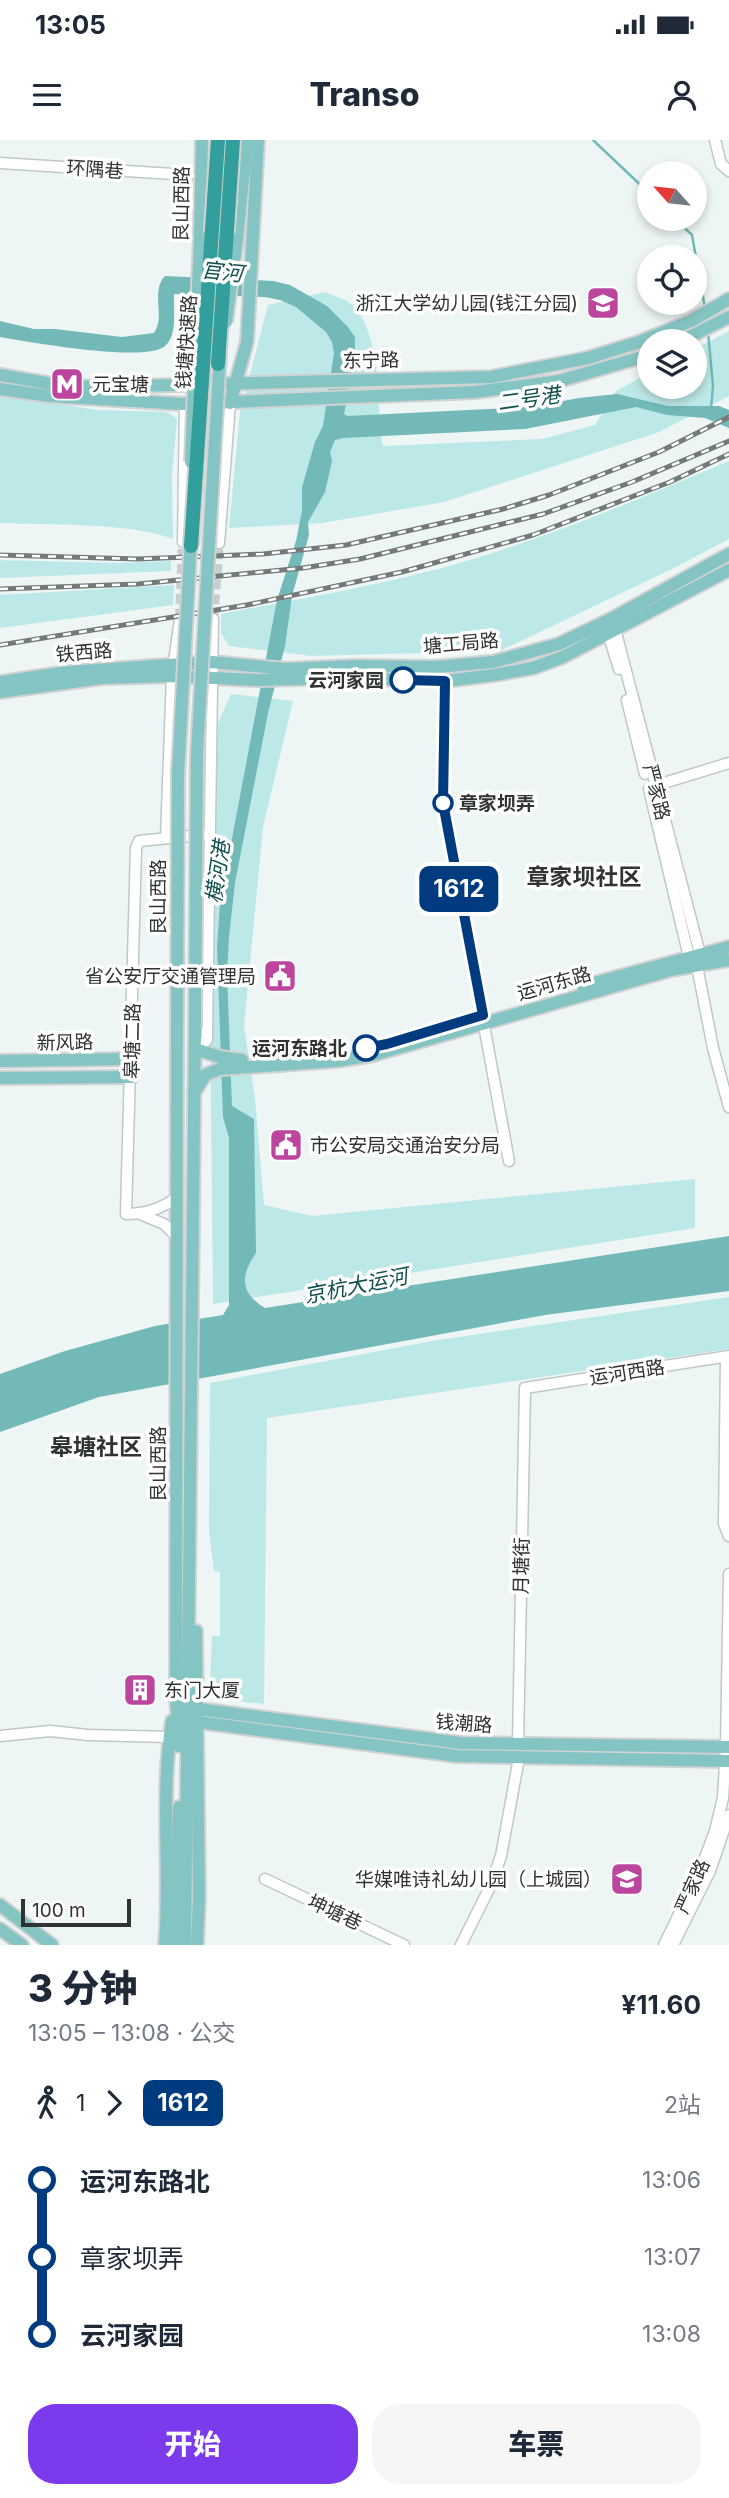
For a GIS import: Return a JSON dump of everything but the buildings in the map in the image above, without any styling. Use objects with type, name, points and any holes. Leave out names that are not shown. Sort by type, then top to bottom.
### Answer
[{"type":"highway","name":"钱塘快速路","points":[[187,544],[218,140]]},
{"type":"highway","name":"钱塘快速路","points":[[218,364],[233,140]]},
{"type":"main road","name":"艮山西路","points":[[175,1945],[178,1743],[190,1520],[191,1395],[176,1236],[178,773],[201,237],[202,140]]},
{"type":"main road","name":"艮山西路","points":[[185,1945],[188,1849],[176,1696],[177,1395],[184,1315],[194,1093],[197,754],[218,364],[229,304],[247,140]]},
{"type":"main road","points":[[230,403],[247,342],[258,140]]},
{"type":"main road","name":"东宁路","points":[[0,375],[58,385],[93,387],[491,377],[588,358],[639,342],[691,321],[729,299]]},
{"type":"main road","points":[[707,329],[729,317]]},
{"type":"main road","name":"东宁路","points":[[0,389],[49,396],[185,404],[230,403],[515,388],[559,382],[637,359]]},
{"type":"main road","points":[[185,404],[186,385]]},
{"type":"main road","name":"塘工局路","points":[[172,670],[212,678],[259,674],[445,681],[533,668],[563,657],[729,554]]},
{"type":"main road","name":"塘工局路","points":[[285,675],[354,666],[436,667],[493,662],[559,644],[610,626],[729,570]]},
{"type":"main road","name":"塘工局路","points":[[172,670],[212,662],[259,674]]},
{"type":"main road","name":"铁西路","points":[[0,682],[68,672],[172,670]]},
{"type":"main road","name":"铁西路","points":[[0,692],[172,670]]},
{"type":"main road","name":"运河东路","points":[[195,1049],[227,1063],[307,1056],[387,1044],[695,959],[729,947]]},
{"type":"main road","name":"运河东路","points":[[695,959],[729,960]]},
{"type":"main road","name":"新风路","points":[[0,1061],[132,1059]]},
{"type":"main road","points":[[76,1061],[76,1078]]},
{"type":"main road","points":[[194,1093],[205,1075],[227,1063]]},
{"type":"main road","name":"新风路","points":[[0,1078],[132,1077]]},
{"type":"main road","name":"艮山西路","points":[[190,1520],[195,1531],[199,1897],[197,1945]]},
{"type":"main road","name":"钱潮路","points":[[198,1715],[457,1756],[519,1751],[728,1747]]},
{"type":"main road","name":"艮山西路","points":[[165,1945],[167,1751],[178,1743]]},
{"type":"main road","name":"钱潮路","points":[[519,1751],[727,1761]]},
{"type":"main road","points":[[0,1905],[52,1945]]},
{"type":"main road","points":[[0,1929],[23,1945]]},
{"type":"street","points":[[715,140],[721,164],[729,171]]},
{"type":"street","name":"环隅巷","points":[[0,163],[189,175]]},
{"type":"street","points":[[219,543],[230,403]]},
{"type":"street","name":"艮山西路","points":[[185,404],[187,544]]},
{"type":"street","name":"艮山西路","points":[[195,1049],[206,1040],[207,1030],[213,618]]},
{"type":"street","name":"艮山西路","points":[[166,838],[172,670],[180,619]]},
{"type":"street","name":"严家路","points":[[610,626],[654,786],[713,1048],[729,1107]]},
{"type":"street","name":"严家路","points":[[610,626],[695,959]]},
{"type":"street","points":[[445,681],[443,803],[509,1161]]},
{"type":"street","points":[[654,786],[729,763]]},
{"type":"street","points":[[166,838],[209,834]]},
{"type":"street","name":"皋塘二路","points":[[139,1214],[127,1213],[136,848],[139,841],[166,838]]},
{"type":"street","points":[[139,1214],[165,1206],[176,1198]]},
{"type":"street","points":[[139,1214],[164,1224],[176,1236]]},
{"type":"street","points":[[727,1356],[724,1524],[729,1536]]},
{"type":"street","name":"运河西路","points":[[525,1388],[727,1356]]},
{"type":"street","name":"月塘街","points":[[461,1945],[489,1889],[507,1837],[519,1751],[525,1388]]},
{"type":"street","name":"严家路","points":[[664,1945],[700,1871],[715,1831],[723,1798],[728,1747],[729,1574]]},
{"type":"street","points":[[0,1736],[50,1731],[178,1743]]},
{"type":"street","name":"严家路","points":[[673,1945],[710,1871],[729,1815]]},
{"type":"street","name":"坤塘巷","points":[[265,1879],[404,1945]]},
{"type":"shaded area","points":[[165,276],[273,281],[290,285],[327,306],[355,337],[355,355],[344,414],[347,416],[531,407],[617,394],[668,406],[719,406],[729,410],[729,428],[705,418],[667,415],[636,407],[525,429],[335,440],[330,452],[332,461],[325,492],[308,522],[309,535],[292,596],[285,646],[268,713],[235,883],[227,974],[232,1106],[254,1119],[256,1253],[247,1269],[245,1284],[251,1296],[265,1308],[729,1236],[729,1291],[545,1315],[99,1397],[0,1432],[0,1374],[65,1351],[155,1326],[223,1315],[229,1305],[229,1138],[223,1117],[217,947],[220,902],[277,600],[296,541],[302,511],[302,487],[315,442],[323,426],[334,353],[326,332],[296,307],[265,297],[174,294],[172,335],[165,346],[154,351],[86,350],[0,337],[0,321],[34,329],[122,337],[154,333],[159,319],[158,297]]},
{"type":"shaded area","points":[[326,292],[351,304],[369,333],[376,371],[383,446],[542,439],[595,425],[616,391],[637,380],[637,399],[707,399],[707,343],[729,331],[729,396],[659,432],[444,502],[322,523],[229,528],[240,413],[268,305]]},
{"type":"shaded area","points":[[0,396],[99,410],[168,412],[177,419],[172,475],[173,539],[111,527],[0,523]]},
{"type":"shaded area","points":[[729,461],[729,539],[500,651],[312,656],[229,646],[221,633],[221,614],[378,583],[470,560],[569,526]]},
{"type":"shaded area","points":[[0,560],[118,563],[171,561],[171,571],[0,578]]},
{"type":"shaded area","points":[[174,585],[173,605],[0,628],[0,595]]},
{"type":"shaded area","points":[[231,694],[293,701],[263,827],[244,1026],[255,1099],[264,1205],[312,1216],[695,1179],[695,1228],[213,1304],[210,1008],[217,725]]},
{"type":"shaded area","points":[[729,1297],[729,1349],[267,1418],[264,1704],[234,1701],[214,1692],[210,1686],[212,1636],[220,1636],[220,1572],[214,1571],[209,1531],[210,1383],[432,1341]]},
{"type":"waterway","points":[[593,140],[637,182]]},
{"type":"waterway","points":[[688,231],[692,235],[694,245]]},
{"type":"waterway","points":[[708,332],[713,386],[711,409]]},
{"type":"tunnel","points":[[180,619],[183,542]]},
{"type":"tunnel","points":[[213,619],[219,543]]},
{"type":"railway","points":[[0,555],[138,559],[263,554],[346,545],[503,509],[549,495],[659,452],[729,417]]},
{"type":"railway","points":[[0,589],[138,584],[303,568],[360,559],[543,514],[632,482],[729,441]]},
{"type":"railway","points":[[0,645],[247,605],[402,572],[533,535],[670,482],[729,454]]},
{"type":"bus line","name":"1612","points":[[366,1048],[483,1015],[443,803],[445,681],[403,680]]},
{"type":"place","name":"浙江大学幼儿园(钱江分园)","points":[[603,303]]},
{"type":"place","name":"元宝塘","points":[[67,384]]},
{"type":"place","name":"云河家园","points":[[403,680]]},
{"type":"place","name":"章家坝弄","points":[[443,803]]},
{"type":"place","name":"省公安厅交通管理局","points":[[280,976]]},
{"type":"place","name":"运河东路北","points":[[366,1048]]},
{"type":"place","name":"市公安局交通治安分局","points":[[286,1145]]},
{"type":"place","name":"东门大厦","points":[[140,1690]]},
{"type":"place","name":"华媒唯诗礼幼儿园（上城园）","points":[[627,1879]]},
{"type":"district","name":"章家坝社区","points":[[584,877]]},
{"type":"district","name":"皋塘社区","points":[[96,1447]]},
{"type":"water label","name":"官河","points":[[222,272]]},
{"type":"water label","name":"二号港","points":[[529,399]]},
{"type":"water label","name":"横河港","points":[[218,872]]},
{"type":"water label","name":"京杭大运河","points":[[356,1286]]}]
